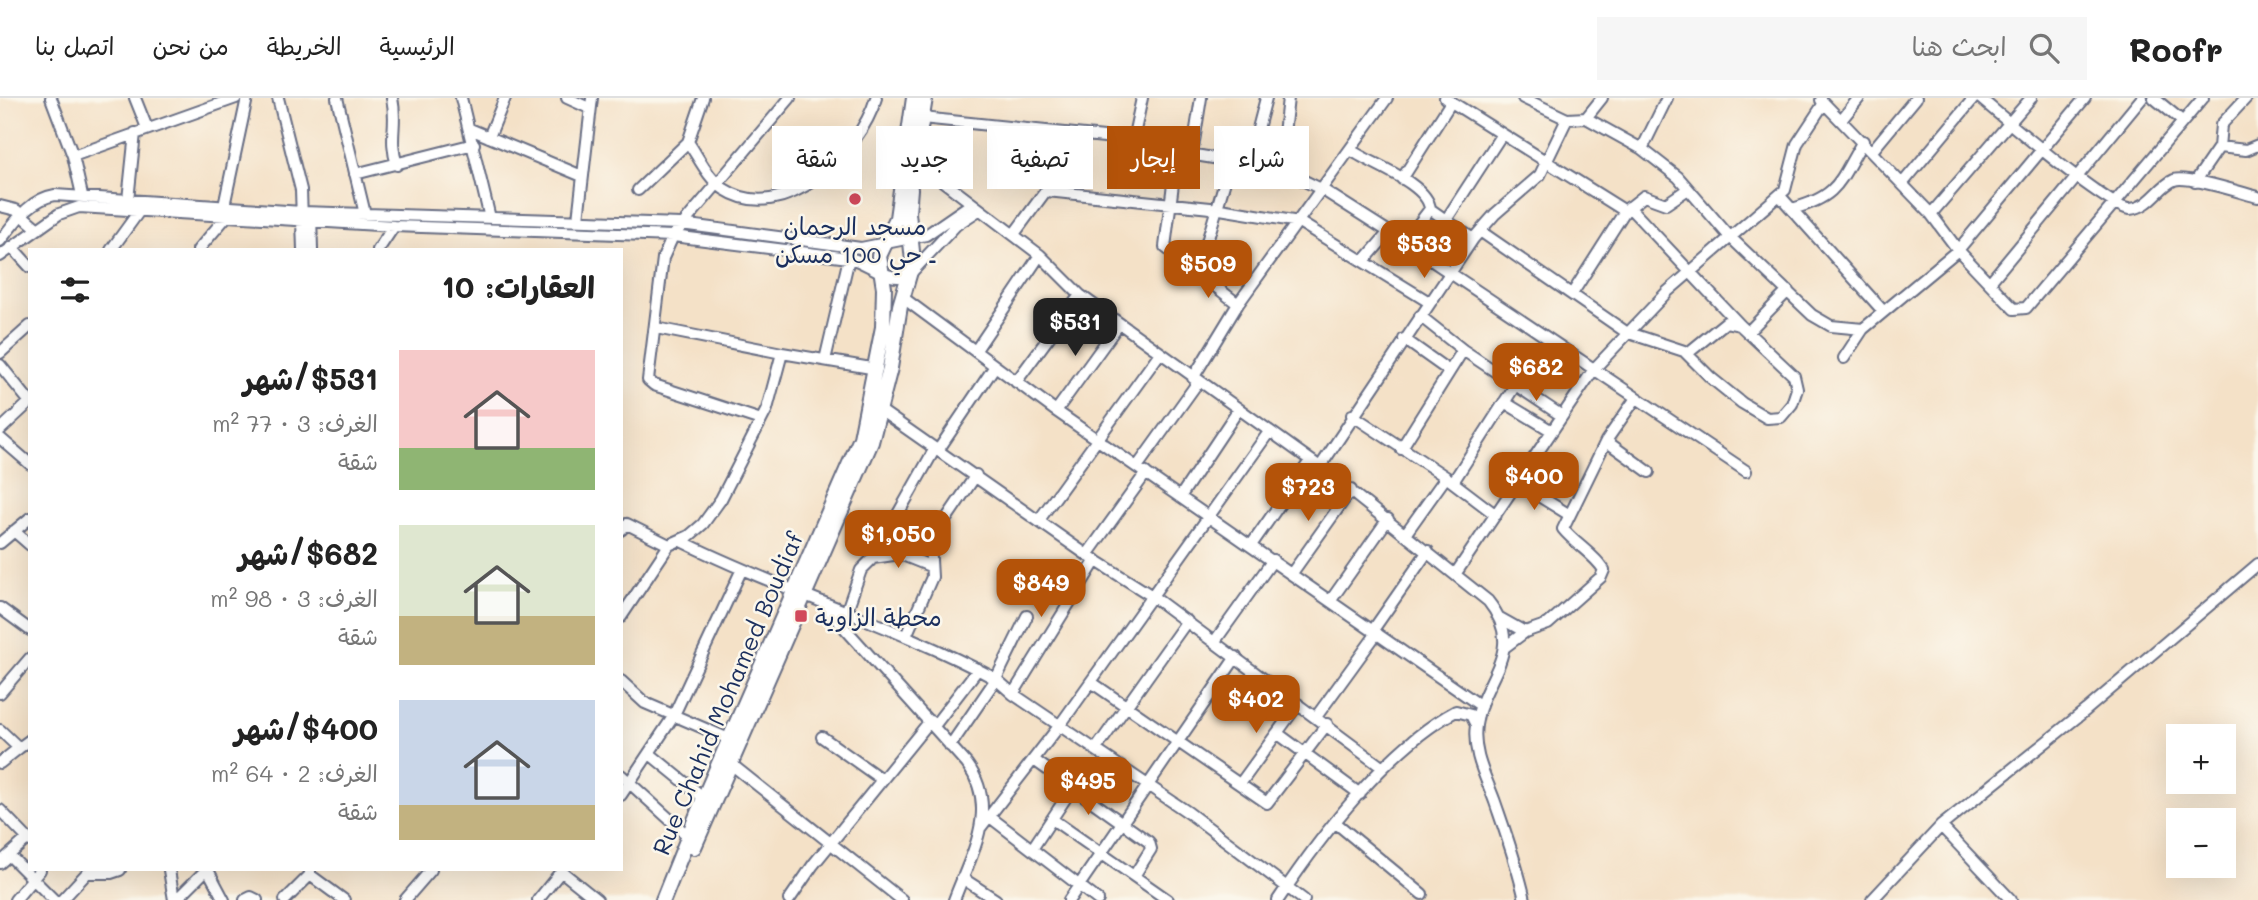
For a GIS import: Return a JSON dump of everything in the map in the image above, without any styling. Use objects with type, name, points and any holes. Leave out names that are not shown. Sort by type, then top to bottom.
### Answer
[{"type":"main road","name":"Rue Chahid Mohamed Boudiaf","points":[[876,412],[884,297],[879,256],[897,218],[914,98]]},
{"type":"main road","name":"Rue Chahid Mohamed Boudiaf","points":[[921,126],[926,98]]},
{"type":"main road","name":"Rue Chahid Mohamed Boudiaf","points":[[663,900],[729,739],[842,499],[876,412],[913,254],[910,238],[911,189]]},
{"type":"main road","name":"Rue Chahid Mohamed Boudiaf","points":[[672,900],[731,764],[798,594]]},
{"type":"street","points":[[51,98],[73,156],[82,195]]},
{"type":"street","points":[[135,98],[147,128]]},
{"type":"street","points":[[73,156],[214,101],[236,98]]},
{"type":"street","points":[[199,248],[226,211],[247,98]]},
{"type":"street","points":[[278,98],[306,213],[312,248]]},
{"type":"street","points":[[337,98],[365,214]]},
{"type":"street","points":[[392,98],[395,117],[390,144],[397,165]]},
{"type":"street","points":[[461,98],[490,218]]},
{"type":"street","points":[[489,137],[505,98]]},
{"type":"street","points":[[567,98],[590,103],[578,219]]},
{"type":"street","points":[[638,190],[688,142],[703,98]]},
{"type":"street","points":[[761,421],[649,382],[663,258],[673,236],[790,98]]},
{"type":"street","points":[[688,142],[717,184],[738,195],[757,198],[796,190],[842,155],[865,125],[876,98]]},
{"type":"street","points":[[1136,126],[1142,98]]},
{"type":"street","points":[[1197,126],[1202,98]]},
{"type":"street","points":[[1259,126],[1266,98]]},
{"type":"street","points":[[1285,126],[1288,98]]},
{"type":"street","points":[[1522,98],[1567,119],[1586,118],[1642,149],[1670,169],[1729,236],[1823,323],[1863,329]]},
{"type":"street","points":[[1586,118],[1602,98]]},
{"type":"street","points":[[1642,149],[1667,98]]},
{"type":"street","points":[[1842,119],[1859,98]]},
{"type":"street","points":[[1872,151],[1916,98]]},
{"type":"street","points":[[1902,184],[1974,98]]},
{"type":"street","points":[[1980,98],[2077,177],[2112,203],[2127,209],[2139,207],[2176,179],[2258,197]]},
{"type":"street","points":[[1931,214],[2031,98]]},
{"type":"street","points":[[1844,358],[1863,329],[1958,250],[2085,98]]},
{"type":"street","points":[[1990,282],[2141,98]]},
{"type":"street","points":[[2154,98],[2182,121]]},
{"type":"street","points":[[1456,573],[1594,369],[1626,332],[1691,270],[1780,196],[1792,173],[1797,144],[1821,100],[1931,214],[1958,250],[2014,309],[2026,308],[2203,98]]},
{"type":"street","points":[[2196,182],[2219,147],[2221,125],[2246,98]]},
{"type":"street","points":[[1013,694],[1238,304],[1323,190],[1384,99]]},
{"type":"street","points":[[1351,150],[1366,161],[1378,162],[1402,179],[1427,199],[1430,209],[1446,220],[1476,235],[1572,294],[1626,332],[1688,353],[1711,378],[1767,418],[1781,417],[1792,404],[1797,388],[1794,376],[1744,328],[1691,270],[1627,209],[1565,176],[1548,162],[1448,100],[1402,179]]},
{"type":"street","points":[[922,118],[988,126]]},
{"type":"street","points":[[1251,544],[1352,415],[1476,235],[1501,209],[1532,185],[1548,162],[1567,119]]},
{"type":"street","points":[[470,129],[582,176]]},
{"type":"street","points":[[128,200],[135,133]]},
{"type":"street","points":[[1446,220],[1502,134]]},
{"type":"street","points":[[1792,209],[1819,201],[1831,193],[1863,141]]},
{"type":"street","points":[[355,174],[474,144]]},
{"type":"street","points":[[2219,147],[2246,150],[2258,145]]},
{"type":"street","points":[[1309,183],[1389,232],[1746,471]]},
{"type":"street","points":[[952,189],[1040,255],[1080,295],[1351,490],[1456,573],[1488,601],[1500,618],[1505,647]]},
{"type":"street","points":[[1172,189],[1165,247],[1238,304]]},
{"type":"street","points":[[1198,272],[1225,189]]},
{"type":"street","points":[[1572,294],[1627,209],[1644,197],[1667,204],[1688,189]]},
{"type":"street","points":[[1014,234],[1048,191],[1220,209],[1299,222],[1429,302]]},
{"type":"street","points":[[0,242],[22,214],[43,198],[82,195],[226,211]]},
{"type":"street","points":[[1780,196],[1883,311]]},
{"type":"street","points":[[0,205],[22,214],[38,229]]},
{"type":"street","points":[[306,213],[394,226],[490,218],[681,224],[823,249],[866,262],[895,278],[909,274],[975,207]]},
{"type":"street","points":[[0,256],[72,208],[365,214],[442,223],[673,236],[823,249],[864,248],[929,233],[975,207]]},
{"type":"street","points":[[1404,243],[1430,209]]},
{"type":"street","points":[[117,248],[140,211]]},
{"type":"street","points":[[303,248],[306,213]]},
{"type":"street","points":[[0,219],[9,229],[28,263]]},
{"type":"street","points":[[379,248],[394,226]]},
{"type":"street","points":[[1364,261],[1389,232]]},
{"type":"street","points":[[976,350],[1040,255]]},
{"type":"street","points":[[825,360],[849,258]]},
{"type":"street","points":[[1744,328],[1788,291]]},
{"type":"street","points":[[1016,382],[1080,295]]},
{"type":"street","points":[[902,297],[1056,411],[1481,706]]},
{"type":"street","points":[[1420,316],[1463,350],[1562,416]]},
{"type":"street","points":[[1688,353],[1726,322],[1744,328]]},
{"type":"street","points":[[1056,411],[1119,324]]},
{"type":"street","points":[[0,353],[28,328]]},
{"type":"street","points":[[656,328],[877,369]]},
{"type":"street","points":[[1404,339],[1449,371]]},
{"type":"street","points":[[1401,449],[1463,350]]},
{"type":"street","points":[[623,614],[669,545],[681,541],[711,516],[761,421],[782,353]]},
{"type":"street","points":[[1039,520],[1160,353]]},
{"type":"street","points":[[0,365],[28,400]]},
{"type":"street","points":[[847,610],[861,570],[873,558],[902,502],[933,452],[939,449],[995,366]]},
{"type":"street","points":[[1406,533],[1450,479],[1516,384]]},
{"type":"street","points":[[1476,725],[1505,647],[1525,632],[1553,620],[1601,577],[1604,570],[1563,529],[1567,514],[1606,441],[1636,398]]},
{"type":"street","points":[[1504,402],[1552,431]]},
{"type":"street","points":[[0,430],[28,404]]},
{"type":"street","points":[[1180,497],[1238,410]]},
{"type":"street","points":[[876,412],[939,449],[1091,557],[1152,596],[1383,768]]},
{"type":"street","points":[[1352,415],[1450,479],[1496,515]]},
{"type":"street","points":[[981,827],[1060,725],[1269,432]]},
{"type":"street","points":[[0,438],[28,462]]},
{"type":"street","points":[[1606,441],[1649,472]]},
{"type":"street","points":[[906,636],[932,578],[930,543],[976,475]]},
{"type":"street","points":[[1518,483],[1567,514]]},
{"type":"street","points":[[1292,573],[1351,490]]},
{"type":"street","points":[[0,543],[28,520]]},
{"type":"street","points":[[1331,600],[1388,520]]},
{"type":"street","points":[[623,524],[669,545]]},
{"type":"street","points":[[14,531],[28,543]]},
{"type":"street","points":[[681,541],[741,571],[823,604],[847,610],[996,679],[1013,694],[1147,784],[1304,900]]},
{"type":"street","points":[[1316,717],[1428,551]]},
{"type":"street","points":[[873,558],[900,554],[930,566]]},
{"type":"street","points":[[1215,641],[1273,560]]},
{"type":"street","points":[[1872,900],[1941,827],[2086,710],[2258,564]]},
{"type":"street","points":[[623,792],[673,717],[741,571]]},
{"type":"street","points":[[823,604],[932,724],[980,786],[983,803],[981,827],[954,900]]},
{"type":"street","points":[[0,608],[28,629]]},
{"type":"street","points":[[950,746],[996,679],[1027,616]]},
{"type":"street","points":[[1500,618],[1525,632]]},
{"type":"street","points":[[1096,749],[1187,621]]},
{"type":"street","points":[[1069,900],[1236,657]]},
{"type":"street","points":[[2,686],[28,660]]},
{"type":"street","points":[[789,900],[881,779],[978,669]]},
{"type":"street","points":[[1091,682],[1268,803],[1327,724]]},
{"type":"street","points":[[623,683],[645,703],[729,739]]},
{"type":"street","points":[[1240,784],[1298,704]]},
{"type":"street","points":[[1278,900],[1336,823],[1383,768],[1433,725],[1456,710],[1471,715],[1476,725],[1483,775],[1503,824],[1525,900]]},
{"type":"street","points":[[0,730],[19,748]]},
{"type":"street","points":[[1277,733],[1360,794]]},
{"type":"street","points":[[822,737],[881,779]]},
{"type":"street","points":[[0,763],[28,741]]},
{"type":"street","points":[[650,754],[704,798]]},
{"type":"street","points":[[1034,760],[1152,845],[1134,876]]},
{"type":"street","points":[[731,764],[902,900]]},
{"type":"street","points":[[623,777],[688,836]]},
{"type":"street","points":[[1032,849],[1073,787]]},
{"type":"street","points":[[0,810],[28,840],[4,859],[33,880],[54,900]]},
{"type":"street","points":[[990,817],[1098,900]]},
{"type":"street","points":[[1052,819],[1168,900]]},
{"type":"street","points":[[1336,823],[1422,894]]},
{"type":"street","points":[[1941,827],[2011,900]]},
{"type":"street","points":[[15,900],[39,871]]},
{"type":"street","points":[[62,900],[87,873],[117,871]]},
{"type":"street","points":[[169,871],[175,900]]},
{"type":"street","points":[[175,900],[206,871]]},
{"type":"street","points":[[208,871],[224,900]]},
{"type":"street","points":[[405,900],[430,871]]},
{"type":"street","points":[[542,899],[561,871]]},
{"type":"street","points":[[563,871],[595,899]]},
{"type":"street","points":[[285,900],[310,872],[344,900]]},
{"type":"street","points":[[962,878],[996,900]]},
{"type":"street","points":[[245,900],[251,897],[257,900]]},
{"type":"place","name":"مسجد الرحمان ـ حي 100 مسكن","points":[[855,199]]},
{"type":"place","name":"محطة الزاوية","points":[[801,616]]}]
